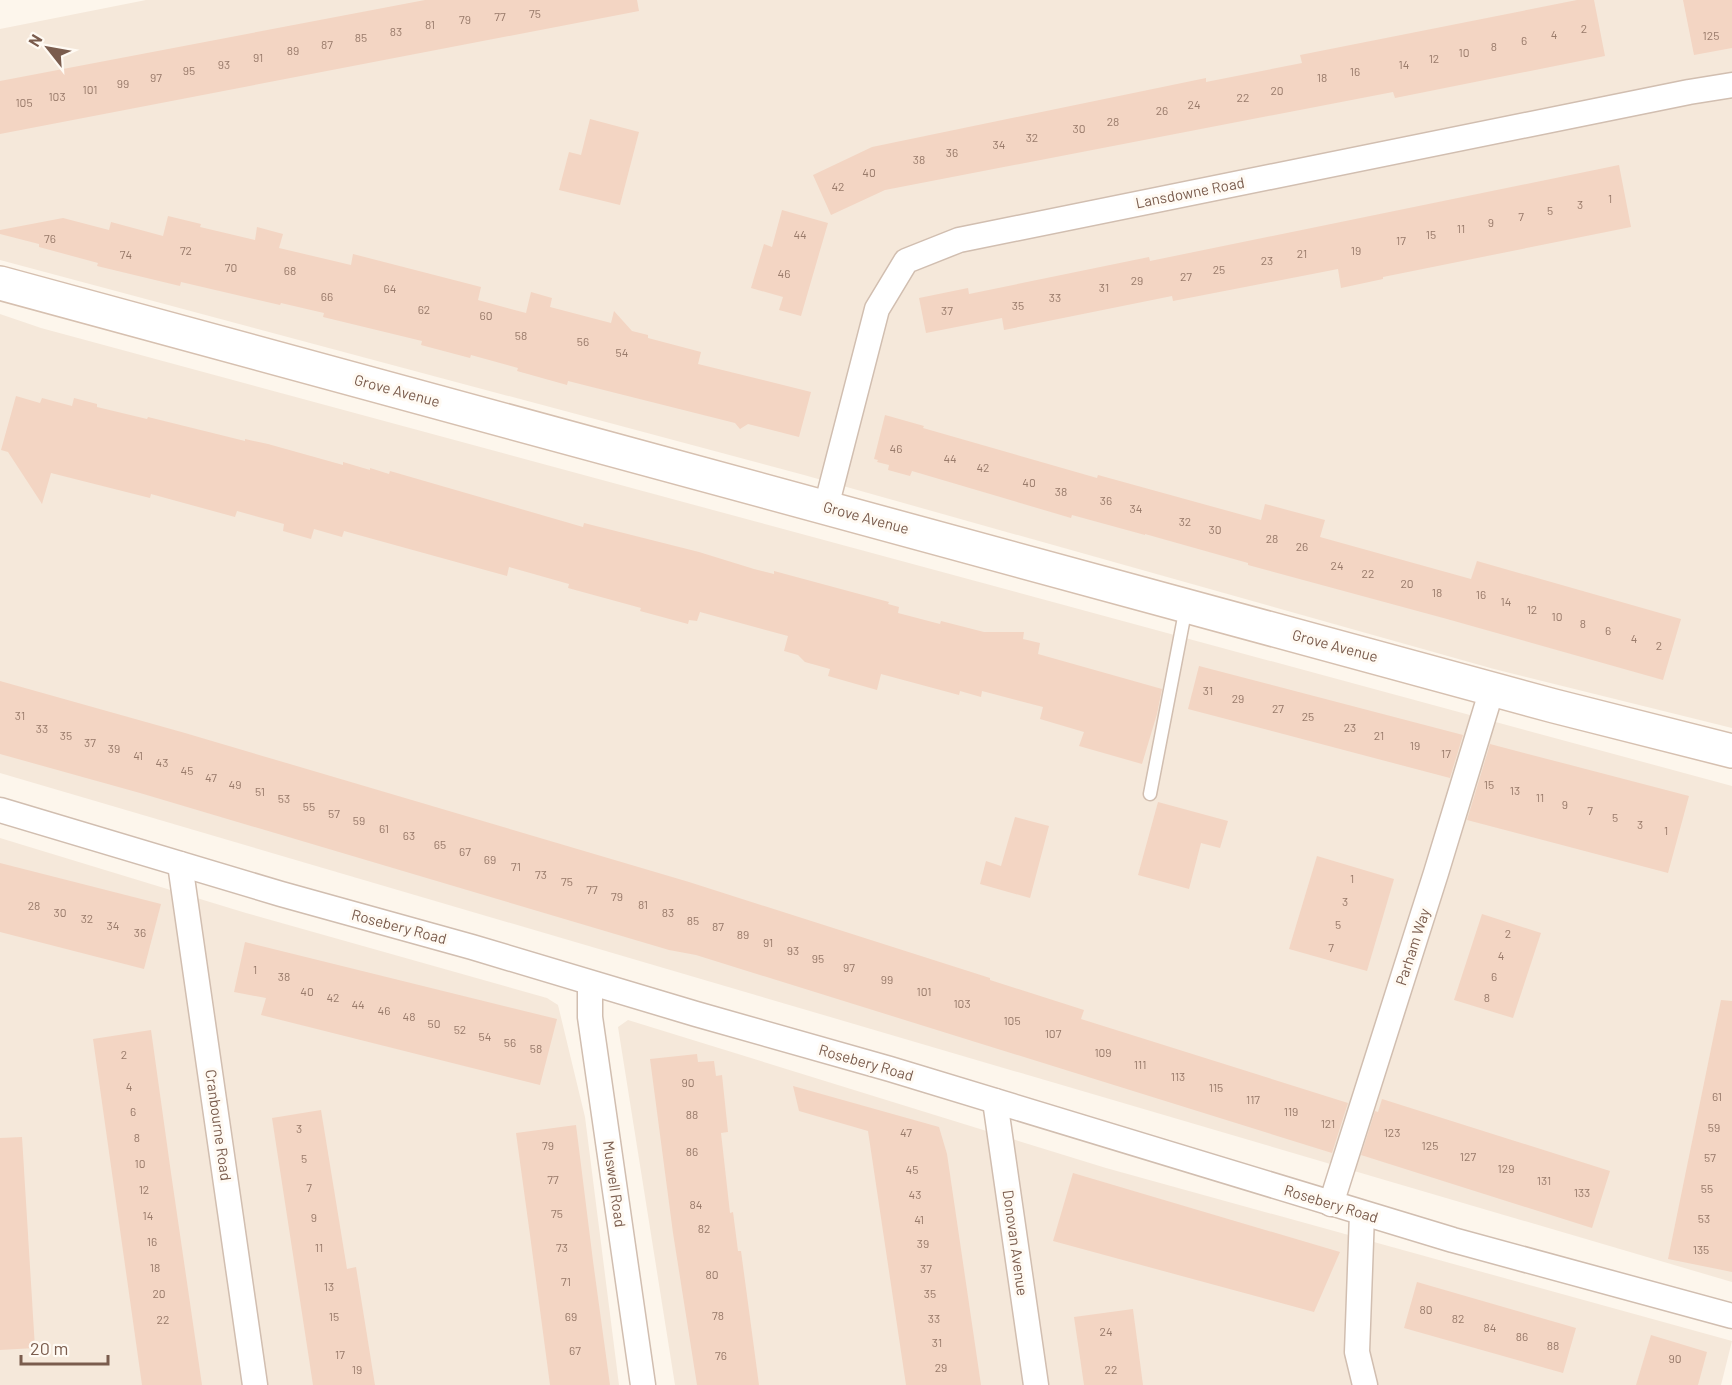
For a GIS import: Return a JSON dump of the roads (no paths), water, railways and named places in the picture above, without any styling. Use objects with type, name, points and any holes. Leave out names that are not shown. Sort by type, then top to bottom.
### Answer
[{"type":"street","name":"Lansdowne Road","points":[[826,507],[878,309],[906,261],[959,240],[1666,96],[1732,85]]},
{"type":"street","name":"Grove Avenue","points":[[0,283],[1492,689],[1732,751]]},
{"type":"street","name":"Parham Way","points":[[1331,1204],[1492,689]]},
{"type":"street","name":"Rosebery Road","points":[[0,810],[995,1101],[1362,1214],[1732,1316]]},
{"type":"street","name":"Cranbourne Road","points":[[180,864],[255,1385]]},
{"type":"street","name":"Muswell Road","points":[[590,982],[590,1017],[643,1385]]},
{"type":"street","name":"Donovan Avenue","points":[[995,1101],[1036,1385]]},
{"type":"street","points":[[1362,1214],[1358,1352],[1365,1385]]},
{"type":"lane","points":[[1150,794],[1187,605]]}]
